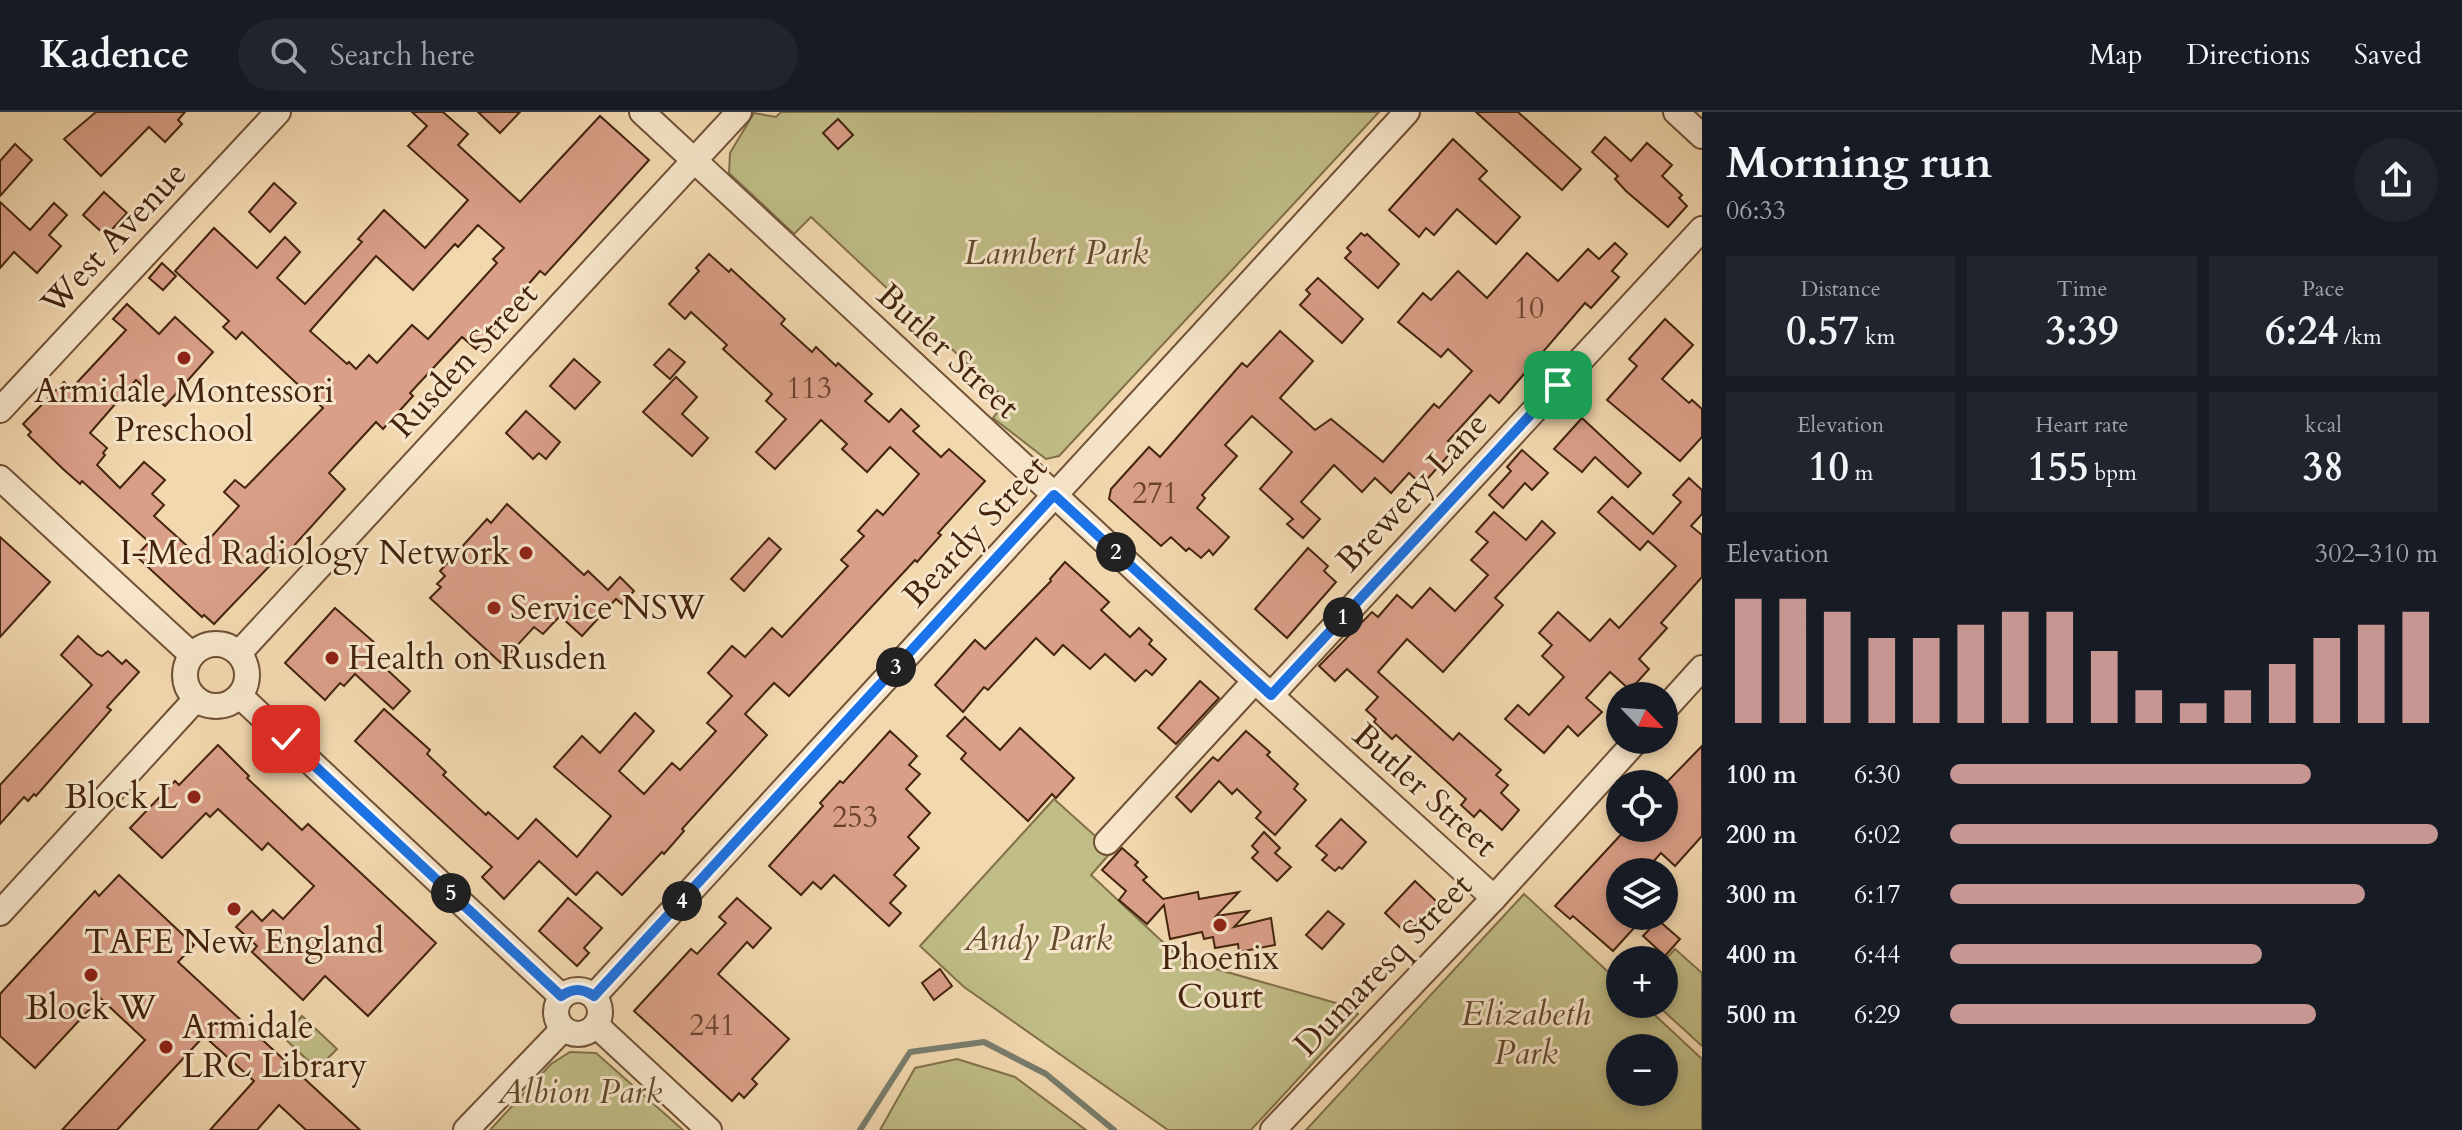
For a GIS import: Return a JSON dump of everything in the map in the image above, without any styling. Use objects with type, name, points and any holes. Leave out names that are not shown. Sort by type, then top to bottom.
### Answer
[{"type":"street","name":"West Avenue","points":[[0,410],[278,112]]},
{"type":"street","name":"Butler Street","points":[[642,112],[1494,898]]},
{"type":"street","name":"Rusden Street","points":[[239,653],[739,112]]},
{"type":"street","name":"Beardy Street","points":[[594,996],[1407,112]]},
{"type":"street","points":[[1676,112],[1702,136]]},
{"type":"street","name":"Brewery Lane","points":[[1107,842],[1263,688],[1702,229]]},
{"type":"street","points":[[0,478],[192,655]]},
{"type":"street","points":[[215,644],[225,645],[239,653],[248,676],[240,696],[227,704],[213,706],[196,699],[185,679],[192,655],[201,648],[215,644]]},
{"type":"street","points":[[1678,695],[1702,668]]},
{"type":"street","points":[[240,696],[561,996]]},
{"type":"street","points":[[0,913],[196,699]]},
{"type":"street","name":"Dumaresq Street","points":[[1273,1130],[1494,898],[1624,754]]},
{"type":"street","points":[[580,989],[594,996],[600,1010],[596,1025],[580,1034],[563,1029],[555,1011],[561,996],[570,990],[580,989]]},
{"type":"street","points":[[596,1025],[709,1130]]},
{"type":"street","points":[[466,1130],[563,1029]]},
{"type":"green space","name":"Lambert Park","points":[[781,112],[1379,112],[1059,456],[1046,459],[993,418],[1006,400],[811,217],[794,234],[729,173],[730,153],[754,113],[776,117]]},
{"type":"green space","name":"Andy Park","points":[[1054,799],[1112,851],[1091,875],[1181,959],[1350,1007],[1358,1014],[1251,1130],[1168,1130],[964,987],[920,946]]},
{"type":"green space","name":"Elizabeth Park","points":[[1524,894],[1606,970],[1606,1018],[1658,1018],[1675,1034],[1606,1034],[1606,1106],[1678,1106],[1678,1037],[1702,1059],[1702,1130],[1306,1130]]},
{"type":"green space","points":[[1678,952],[1702,973],[1702,1046],[1671,1018],[1678,1018]]},
{"type":"green space","points":[[302,1016],[337,1049],[317,1069],[283,1037]]},
{"type":"green space","name":"Albion Park","points":[[570,1052],[596,1053],[683,1130],[490,1130],[551,1064]]},
{"type":"green space","points":[[957,1059],[1015,1077],[1086,1130],[880,1130],[915,1068]]},
{"type":"building","points":[[96,112],[185,112],[178,120],[182,124],[165,142],[149,127],[101,176],[64,139]]},
{"type":"building","points":[[412,112],[443,112],[468,134],[458,145],[520,202],[600,116],[649,160],[545,275],[540,271],[513,302],[516,305],[476,349],[462,337],[410,393],[413,396],[383,429],[376,422],[329,473],[345,489],[283,558],[280,555],[214,624],[204,615],[202,617],[136,556],[149,542],[82,481],[80,484],[63,469],[28,435],[31,432],[23,424],[64,382],[71,389],[126,330],[113,319],[127,304],[159,334],[175,317],[213,352],[165,406],[136,380],[90,433],[107,448],[97,465],[120,488],[144,462],[165,480],[152,494],[164,505],[154,516],[196,554],[239,506],[224,492],[235,480],[245,488],[323,408],[242,332],[236,339],[223,327],[229,321],[175,271],[214,228],[257,268],[285,237],[300,252],[277,278],[305,304],[362,242],[358,239],[384,210],[425,248],[468,200],[408,146],[427,126]],"holes":[[[478,225],[504,248],[493,259],[497,263],[428,339],[412,325],[377,363],[369,355],[356,369],[310,331],[376,256],[413,290],[455,244],[458,247]]]},
{"type":"building","points":[[478,112],[520,112],[500,133]]},
{"type":"building","points":[[1476,112],[1518,112],[1581,169],[1562,190]]},
{"type":"building","points":[[838,119],[853,135],[838,149],[823,133]]},
{"type":"building","points":[[1605,137],[1631,161],[1647,143],[1672,165],[1662,176],[1682,195],[1679,198],[1687,206],[1668,227],[1626,191],[1615,179],[1618,176],[1592,152]]},
{"type":"building","points":[[1453,139],[1487,171],[1479,179],[1520,217],[1496,244],[1457,209],[1434,235],[1426,228],[1419,237],[1389,210]]},
{"type":"building","points":[[15,144],[32,160],[0,196],[0,161]]},
{"type":"building","points":[[274,183],[296,203],[270,232],[249,212]]},
{"type":"building","points":[[104,192],[127,213],[106,236],[83,215]]},
{"type":"building","points":[[0,202],[30,230],[54,203],[67,215],[49,235],[61,246],[37,273],[14,252],[0,268]]},
{"type":"building","points":[[1361,233],[1367,234],[1399,264],[1378,288],[1345,258],[1351,252],[1347,248]]},
{"type":"building","points":[[1615,243],[1627,254],[1612,271],[1619,277],[1591,308],[1585,303],[1499,403],[1490,395],[1448,441],[1455,448],[1422,485],[1409,473],[1391,493],[1375,478],[1362,492],[1334,465],[1301,502],[1320,519],[1303,538],[1287,524],[1293,519],[1260,489],[1292,452],[1252,416],[1225,445],[1237,456],[1202,495],[1205,498],[1197,508],[1229,537],[1213,555],[1209,550],[1201,558],[1189,548],[1186,551],[1171,537],[1161,546],[1109,499],[1111,489],[1149,447],[1160,457],[1242,363],[1247,367],[1280,331],[1313,361],[1280,398],[1315,430],[1331,419],[1383,462],[1434,404],[1439,408],[1472,371],[1448,349],[1441,357],[1398,322],[1423,293],[1431,300],[1458,271],[1487,298],[1527,253],[1558,281],[1588,249],[1599,259]]},
{"type":"building","points":[[709,254],[729,272],[731,269],[785,319],[781,324],[812,352],[816,347],[872,394],[865,401],[889,422],[901,409],[919,426],[913,431],[941,457],[949,449],[985,481],[938,533],[941,535],[917,562],[915,560],[789,696],[774,683],[745,714],[767,735],[682,829],[684,831],[664,854],[662,852],[622,895],[597,872],[576,895],[539,861],[504,899],[482,877],[492,867],[355,741],[384,709],[430,750],[427,754],[446,772],[443,775],[486,815],[488,812],[518,839],[536,819],[577,857],[611,816],[554,767],[582,736],[600,753],[635,713],[654,731],[619,771],[644,794],[672,763],[680,770],[716,731],[707,723],[732,696],[708,673],[732,646],[745,657],[772,628],[782,637],[848,566],[841,560],[864,536],[858,531],[877,510],[883,515],[919,474],[890,447],[867,472],[842,449],[847,444],[821,420],[775,469],[756,452],[786,419],[766,401],[772,394],[723,349],[727,345],[691,312],[685,319],[669,304],[699,271],[696,268]]},
{"type":"building","points":[[162,263],[176,276],[163,290],[149,278]]},
{"type":"building","points":[[1318,278],[1363,319],[1342,343],[1300,305],[1310,294],[1306,290]]},
{"type":"building","points":[[1665,319],[1693,345],[1662,379],[1689,403],[1692,400],[1702,409],[1702,437],[1680,461],[1607,400],[1637,366],[1629,359]]},
{"type":"building","points":[[669,349],[685,362],[670,379],[654,365]]},
{"type":"building","points":[[574,359],[600,382],[575,409],[550,386]]},
{"type":"building","points":[[676,377],[697,397],[682,414],[708,438],[692,456],[643,412]]},
{"type":"building","points":[[526,411],[560,442],[546,459],[539,453],[533,459],[506,433]]},
{"type":"building","points":[[1582,418],[1641,473],[1628,487],[1595,457],[1582,472],[1554,449]]},
{"type":"building","points":[[1522,450],[1548,473],[1532,490],[1525,483],[1503,508],[1489,495],[1511,471],[1507,467]]},
{"type":"building","points":[[1689,478],[1702,490],[1702,514],[1691,526],[1702,535],[1702,577],[1661,623],[1667,628],[1639,659],[1649,669],[1637,682],[1621,682],[1610,672],[1586,698],[1602,712],[1578,736],[1568,726],[1544,753],[1505,719],[1518,705],[1529,715],[1564,677],[1542,656],[1552,645],[1539,633],[1558,612],[1590,641],[1610,619],[1619,628],[1676,566],[1648,541],[1640,550],[1598,512],[1612,497],[1653,534],[1681,502],[1673,495]]},
{"type":"building","points":[[507,504],[584,575],[588,571],[608,590],[620,577],[634,591],[622,604],[616,599],[582,636],[560,616],[543,634],[534,627],[501,663],[430,598],[441,587],[437,584],[445,576],[440,571],[487,519],[491,523]]},
{"type":"building","points":[[1494,512],[1526,540],[1542,521],[1555,533],[1495,598],[1503,605],[1443,672],[1407,639],[1378,672],[1453,740],[1459,733],[1501,770],[1496,775],[1508,785],[1501,793],[1519,810],[1502,830],[1480,810],[1474,817],[1461,805],[1466,799],[1396,735],[1392,739],[1374,722],[1376,719],[1366,710],[1378,697],[1347,669],[1335,681],[1319,666],[1372,612],[1378,617],[1397,595],[1412,608],[1430,588],[1455,611],[1488,575],[1471,560],[1488,542],[1476,532]]},
{"type":"building","points":[[0,537],[50,582],[0,637]]},
{"type":"building","points":[[769,538],[781,549],[744,591],[731,579]]},
{"type":"building","points":[[1308,548],[1328,566],[1324,571],[1336,582],[1287,638],[1255,609]]},
{"type":"building","points":[[1065,562],[1109,602],[1101,610],[1130,637],[1139,628],[1152,640],[1149,644],[1166,659],[1152,675],[1146,670],[1135,681],[1105,654],[1090,669],[1063,645],[1054,655],[1036,638],[988,690],[984,687],[963,712],[935,685],[975,640],[985,649],[1051,581]]},
{"type":"building","name":"Health on Rusden","points":[[335,608],[376,644],[368,652],[410,691],[393,709],[355,674],[344,686],[340,683],[325,700],[285,663]]},
{"type":"building","points":[[78,636],[97,654],[102,656],[108,651],[122,664],[126,660],[139,672],[107,707],[111,710],[36,796],[34,794],[28,801],[24,797],[0,824],[0,785],[92,685],[61,655]]},
{"type":"building","points":[[1200,681],[1219,698],[1176,744],[1158,728]]},
{"type":"building","points":[[965,717],[1000,750],[1020,728],[1074,778],[1056,798],[1052,794],[1028,821],[961,759],[966,753],[947,736]]},
{"type":"building","points":[[890,731],[917,756],[909,765],[920,774],[906,789],[930,813],[908,837],[919,848],[894,875],[906,886],[890,903],[901,913],[889,926],[834,875],[821,889],[813,882],[801,895],[769,866],[823,806],[820,803],[840,781],[843,783]]},
{"type":"building","points":[[1246,731],[1270,752],[1267,755],[1298,784],[1294,789],[1306,800],[1275,835],[1256,818],[1261,812],[1237,789],[1232,794],[1219,781],[1191,812],[1176,797],[1213,757],[1218,761]]},
{"type":"building","points":[[218,745],[249,776],[247,778],[302,830],[308,824],[436,943],[368,1016],[325,976],[303,1000],[252,952],[257,946],[236,927],[252,911],[262,921],[273,910],[283,919],[314,886],[268,843],[262,850],[218,809],[210,817],[206,813],[162,858],[130,828],[175,781],[179,785]]},
{"type":"building","points":[[1702,746],[1702,836],[1678,863],[1678,858],[1666,858],[1661,853],[1657,858],[1606,858],[1606,930],[1632,930],[1618,946],[1607,946],[1573,916],[1570,919],[1555,906],[1614,842],[1678,842],[1678,771]]},
{"type":"building","points":[[1341,819],[1366,842],[1342,869],[1339,867],[1335,871],[1322,860],[1327,855],[1316,846]]},
{"type":"building","points":[[1264,832],[1280,848],[1275,853],[1291,867],[1277,881],[1252,858],[1258,852],[1252,846]]},
{"type":"building","name":"Phoenix Court","points":[[1122,848],[1138,862],[1135,865],[1147,877],[1143,880],[1163,899],[1198,892],[1199,899],[1239,892],[1216,916],[1249,911],[1234,927],[1271,918],[1275,945],[1239,952],[1238,944],[1215,948],[1213,937],[1204,939],[1202,932],[1170,939],[1164,905],[1147,924],[1119,900],[1126,891],[1102,870]]},
{"type":"building","points":[[119,875],[194,945],[178,962],[360,1130],[306,1130],[279,1105],[257,1130],[210,1130],[254,1081],[204,1036],[117,1130],[62,1130],[145,1040],[100,998],[35,1068],[0,1036],[0,994],[95,891],[99,896]]},
{"type":"building","points":[[1415,881],[1437,902],[1407,934],[1385,913]]},
{"type":"building","points":[[568,898],[602,928],[584,948],[589,953],[577,966],[539,931]]},
{"type":"building","points":[[737,898],[771,928],[753,948],[747,942],[718,974],[789,1039],[752,1079],[757,1084],[744,1098],[739,1093],[732,1101],[634,1011],[691,949],[697,954],[726,923],[719,917]]},
{"type":"building","points":[[1328,911],[1344,924],[1322,949],[1306,935]]},
{"type":"building","points":[[1649,930],[1670,930],[1680,939],[1674,946],[1654,946],[1643,936]]},
{"type":"building","points":[[940,969],[952,986],[934,1000],[922,983]]},
{"type":"waterway","points":[[860,1130],[910,1052],[984,1042],[1046,1074],[1114,1130]]},
{"type":"place","name":"Armidale Montessori Preschool","points":[[184,358]]},
{"type":"place","name":"I-Med Radiology Network","points":[[526,553]]},
{"type":"place","name":"Service NSW","points":[[494,608]]},
{"type":"place","name":"Health on Rusden","points":[[332,658]]},
{"type":"place","name":"Block L","points":[[194,797]]},
{"type":"place","name":"TAFE New England","points":[[234,909]]},
{"type":"place","name":"Phoenix Court","points":[[1220,925]]},
{"type":"place","name":"Block W","points":[[91,975]]},
{"type":"place","name":"Armidale LRC Library","points":[[166,1047]]},
{"type":"route","points":[[286,739],[561,996],[570,990],[580,989],[594,996],[1054,495],[1271,695],[1558,385]]}]
